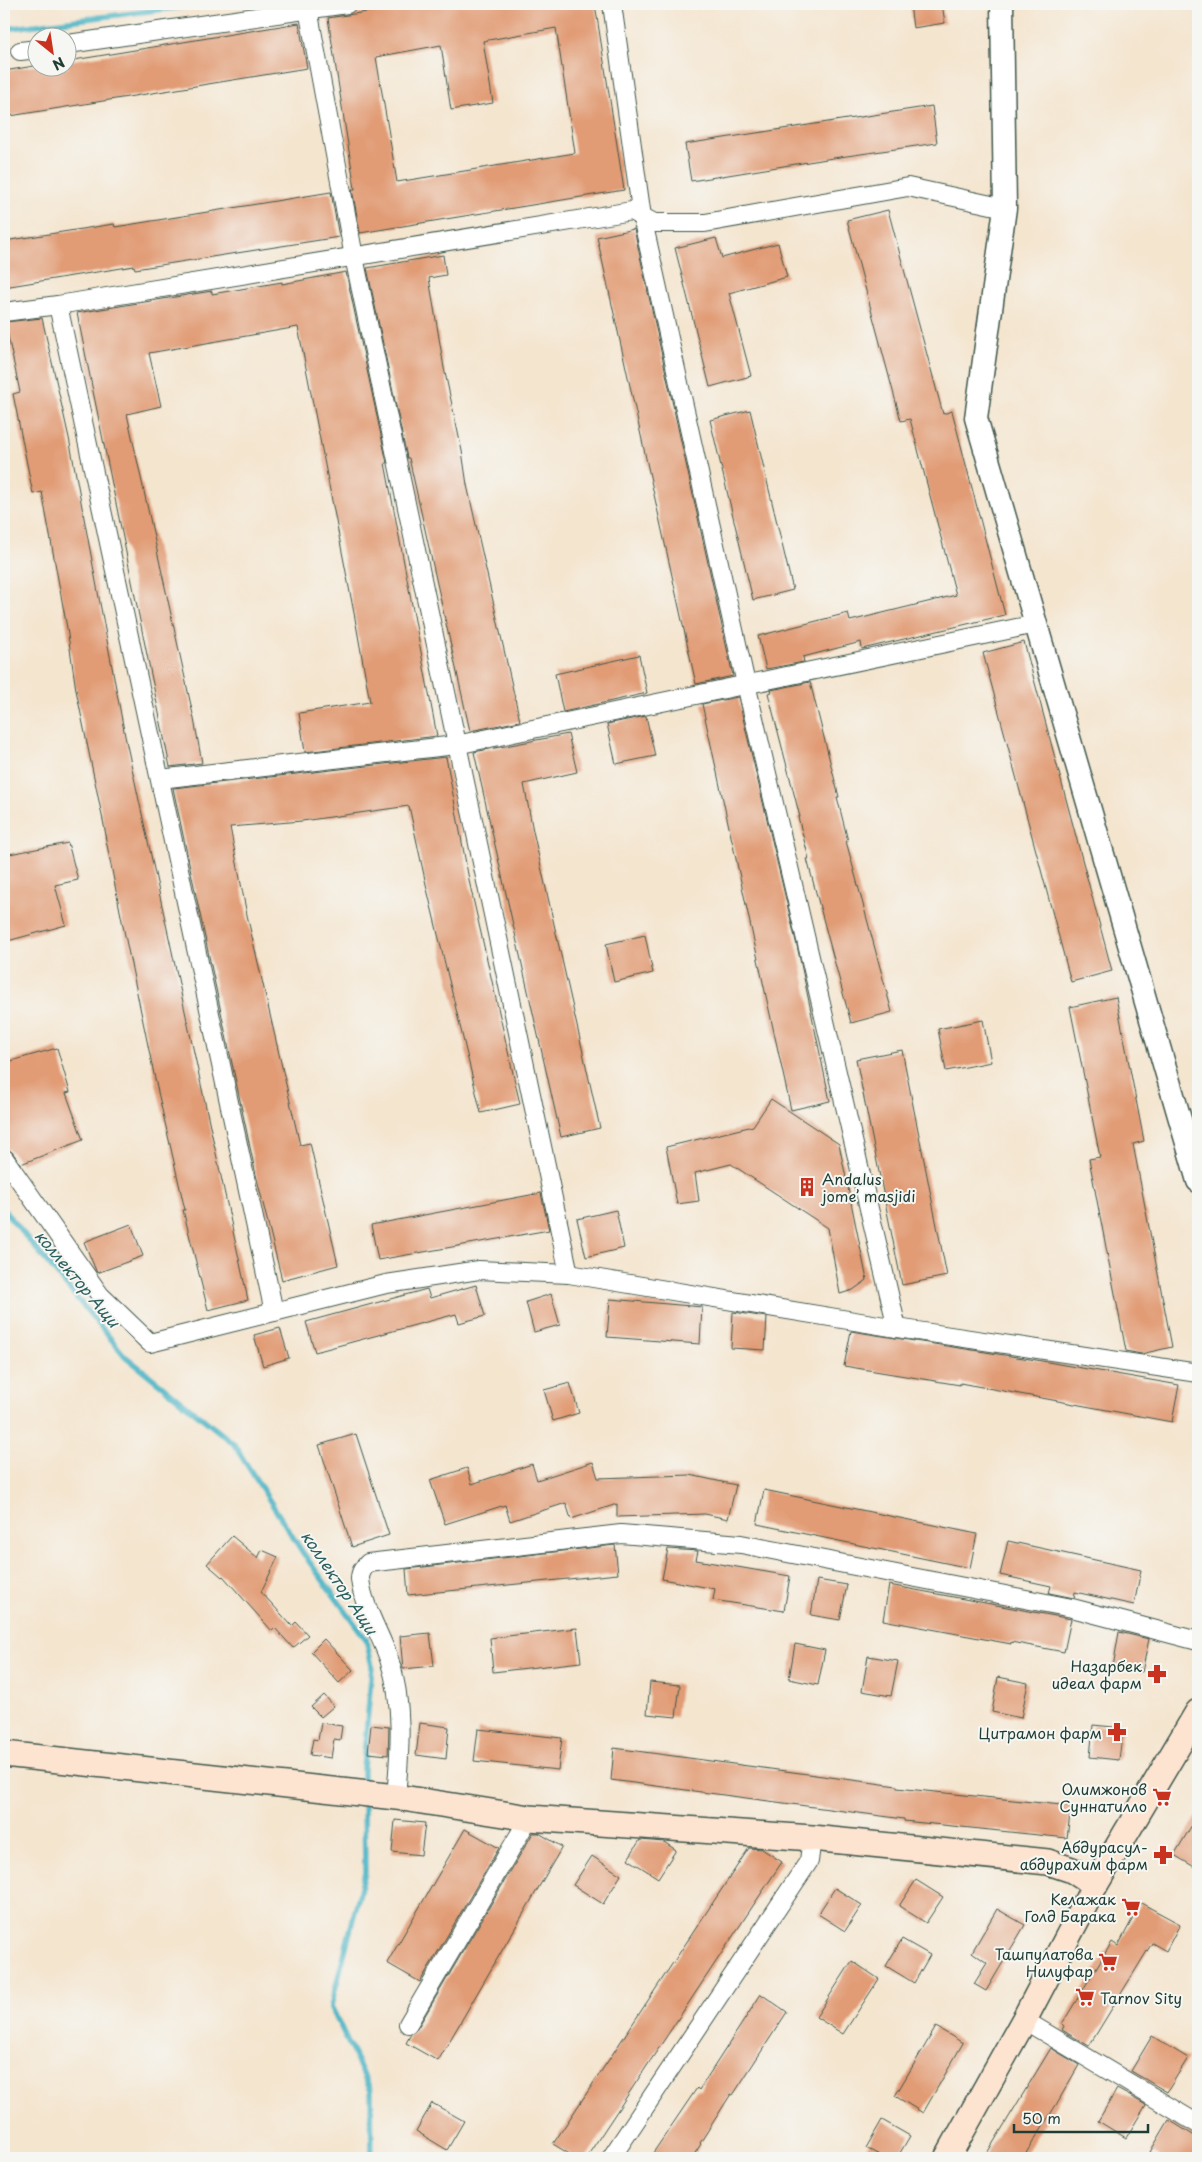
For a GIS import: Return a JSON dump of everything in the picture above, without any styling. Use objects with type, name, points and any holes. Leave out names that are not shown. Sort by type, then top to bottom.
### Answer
[{"type":"main road","points":[[946,2158],[1024,2020],[1095,1885],[1198,1712]]},
{"type":"main road","points":[[4,1754],[388,1796],[529,1818],[812,1838],[1048,1862],[1072,1870],[1095,1885]]},
{"type":"street","points":[[78,43],[347,4]]},
{"type":"street","points":[[612,4],[642,217],[746,684],[897,1328]]},
{"type":"street","points":[[1002,4],[1005,208],[976,418],[1198,1182]]},
{"type":"street","points":[[308,9],[354,257],[568,1274]]},
{"type":"street","points":[[4,312],[58,306],[632,210],[654,223],[705,223],[908,187],[1005,208]]},
{"type":"street","points":[[58,306],[274,1312]]},
{"type":"street","points":[[160,779],[456,745],[1036,624]]},
{"type":"street","points":[[4,1158],[100,1295],[150,1343],[386,1284],[479,1270],[568,1274],[897,1328],[1198,1374]]},
{"type":"street","points":[[388,1796],[400,1745],[397,1692],[390,1660],[370,1615],[360,1578],[362,1569],[368,1563],[621,1534],[741,1544],[1072,1608],[1198,1641]]},
{"type":"street","points":[[408,2024],[529,1818]]},
{"type":"street","points":[[611,2158],[810,1861],[812,1838]]},
{"type":"street","points":[[1024,2020],[1198,2124]]},
{"type":"building","points":[[418,4],[595,4],[624,190],[360,233],[352,189],[355,189],[328,18]],"holes":[[[556,28],[575,153],[397,182],[376,57],[441,45],[451,110],[493,103],[483,41]]]},
{"type":"building","points":[[910,4],[942,4],[945,23],[913,28]]},
{"type":"building","points":[[299,23],[307,68],[4,117],[4,71],[28,67],[28,78],[78,78],[78,59]]},
{"type":"building","points":[[932,106],[937,143],[691,181],[685,144]]},
{"type":"building","points":[[331,192],[339,237],[135,269],[134,266],[4,287],[4,241],[114,224],[115,227]]},
{"type":"building","points":[[888,210],[943,414],[952,411],[1005,615],[862,649],[861,642],[803,657],[804,662],[766,669],[758,636],[848,613],[850,621],[956,595],[910,419],[901,421],[847,220]]},
{"type":"building","points":[[634,229],[733,676],[696,684],[597,237]]},
{"type":"building","points":[[716,238],[722,258],[778,243],[787,277],[729,293],[751,376],[710,387],[675,248]]},
{"type":"building","points":[[443,255],[446,275],[429,278],[467,485],[520,721],[470,731],[409,458],[407,458],[367,268]]},
{"type":"building","points":[[346,272],[387,463],[385,463],[437,736],[305,752],[299,713],[370,702],[298,327],[149,353],[161,406],[127,414],[202,763],[170,767],[77,313],[212,291],[212,294],[282,282],[282,284]]},
{"type":"building","points":[[42,318],[69,438],[125,736],[248,1300],[208,1310],[183,1210],[185,1210],[122,921],[76,690],[67,628],[42,492],[33,494],[13,394],[20,392],[5,322]]},
{"type":"building","points":[[750,410],[793,590],[753,600],[710,420]]},
{"type":"building","points":[[1024,642],[1112,971],[1071,982],[983,653]]},
{"type":"building","points":[[639,655],[647,693],[563,712],[555,674]]},
{"type":"building","points":[[810,682],[839,797],[837,797],[848,841],[846,841],[892,1012],[851,1023],[807,859],[809,859],[798,817],[800,817],[768,693],[772,692],[771,690]]},
{"type":"building","points":[[738,697],[798,950],[830,1101],[791,1110],[702,704]]},
{"type":"building","points":[[646,716],[655,756],[616,764],[607,724]]},
{"type":"building","points":[[568,734],[577,772],[524,784],[600,1128],[561,1137],[474,752]]},
{"type":"building","points":[[446,757],[470,885],[520,1104],[481,1113],[409,806],[302,821],[230,827],[247,915],[300,1145],[310,1143],[338,1265],[282,1280],[256,1175],[173,788]]},
{"type":"building","points":[[68,843],[78,880],[55,885],[66,925],[4,942],[4,855]]},
{"type":"building","points":[[645,935],[653,973],[614,982],[606,944]]},
{"type":"building","points":[[1116,997],[1144,1141],[1133,1144],[1172,1347],[1141,1354],[1126,1351],[1089,1159],[1100,1157],[1070,1007]]},
{"type":"building","points":[[983,1020],[991,1062],[946,1071],[938,1029]]},
{"type":"building","points":[[57,1048],[70,1092],[66,1093],[83,1140],[21,1164],[12,1152],[4,1147],[4,1063]]},
{"type":"building","points":[[902,1050],[947,1276],[902,1285],[856,1059]]},
{"type":"building","name":"Andalus jome’ masjidi","points":[[771,1099],[839,1144],[867,1280],[853,1290],[840,1294],[828,1228],[731,1164],[695,1173],[699,1201],[677,1204],[666,1147],[753,1126]]},
{"type":"building","points":[[541,1193],[549,1230],[378,1260],[371,1225]]},
{"type":"building","points":[[616,1210],[624,1248],[586,1257],[577,1219]]},
{"type":"building","points":[[131,1224],[143,1256],[97,1273],[84,1242]]},
{"type":"building","points":[[476,1285],[485,1316],[459,1323],[456,1314],[315,1352],[306,1322],[427,1289],[430,1298]]},
{"type":"building","points":[[551,1294],[560,1325],[534,1332],[526,1302]]},
{"type":"building","points":[[610,1299],[702,1307],[700,1344],[607,1337]]},
{"type":"building","points":[[733,1312],[767,1317],[765,1350],[731,1348]]},
{"type":"building","points":[[280,1328],[289,1358],[263,1366],[254,1335]]},
{"type":"building","points":[[851,1331],[1179,1385],[1172,1422],[960,1383],[960,1385],[844,1366]]},
{"type":"building","points":[[570,1383],[579,1413],[553,1421],[544,1390]]},
{"type":"building","points":[[356,1434],[389,1535],[352,1547],[319,1445]]},
{"type":"building","points":[[593,1462],[598,1478],[690,1475],[736,1485],[728,1519],[705,1514],[617,1517],[617,1504],[571,1519],[566,1503],[510,1521],[505,1505],[445,1524],[430,1480],[467,1468],[472,1484],[532,1464],[537,1480]]},
{"type":"building","points":[[764,1490],[977,1534],[970,1568],[757,1524]]},
{"type":"building","points":[[232,1536],[258,1558],[262,1550],[278,1557],[261,1592],[292,1626],[296,1622],[308,1635],[293,1648],[275,1628],[272,1631],[223,1576],[207,1564]]},
{"type":"building","points":[[1008,1541],[1141,1570],[1134,1605],[1075,1592],[1074,1598],[1049,1593],[1051,1586],[1000,1575]]},
{"type":"building","points":[[615,1545],[618,1574],[408,1595],[406,1569]]},
{"type":"building","points":[[668,1549],[698,1551],[696,1560],[790,1576],[784,1611],[713,1600],[715,1589],[662,1579]]},
{"type":"building","points":[[817,1580],[847,1585],[840,1620],[811,1615]]},
{"type":"building","points":[[889,1585],[1071,1619],[1064,1652],[883,1620]]},
{"type":"building","points":[[577,1628],[581,1662],[493,1672],[490,1638]]},
{"type":"building","points":[[1119,1632],[1149,1639],[1142,1672],[1113,1667]]},
{"type":"building","points":[[430,1633],[434,1666],[403,1669],[400,1636]]},
{"type":"building","points":[[324,1639],[353,1670],[339,1683],[311,1652]]},
{"type":"building","points":[[795,1644],[825,1650],[818,1685],[789,1679]]},
{"type":"building","points":[[868,1656],[898,1661],[891,1696],[862,1691]]},
{"type":"building","points":[[998,1677],[1028,1683],[1021,1718],[992,1712]]},
{"type":"building","points":[[650,1682],[680,1685],[676,1717],[647,1714]]},
{"type":"building","points":[[324,1695],[334,1706],[321,1717],[311,1707]]},
{"type":"building","points":[[321,1723],[342,1726],[340,1740],[334,1739],[331,1758],[310,1755],[313,1739],[318,1740]]},
{"type":"building","points":[[420,1723],[449,1727],[446,1759],[416,1755]]},
{"type":"building","points":[[371,1725],[389,1727],[388,1755],[368,1753]]},
{"type":"building","points":[[1093,1725],[1123,1728],[1119,1760],[1090,1757]]},
{"type":"building","points":[[478,1729],[562,1738],[558,1770],[474,1761]]},
{"type":"building","points":[[614,1748],[897,1786],[897,1788],[1071,1806],[1067,1838],[904,1821],[904,1819],[611,1780]]},
{"type":"building","points":[[1198,1815],[1198,1869],[1174,1855]]},
{"type":"building","points":[[395,1820],[425,1823],[421,1855],[392,1852]]},
{"type":"building","points":[[465,1829],[499,1848],[420,1982],[387,1963]]},
{"type":"building","points":[[533,1833],[539,1833],[562,1847],[438,2061],[406,2043],[411,2034],[417,2029]]},
{"type":"building","points":[[640,1840],[664,1842],[676,1850],[658,1878],[628,1859]]},
{"type":"building","points":[[749,1848],[762,1849],[782,1862],[586,2158],[576,2158],[553,2144]]},
{"type":"building","points":[[592,1856],[621,1875],[603,1904],[573,1885]]},
{"type":"building","points":[[916,1880],[943,1897],[926,1923],[899,1906]]},
{"type":"building","points":[[835,1888],[862,1905],[845,1931],[818,1914]]},
{"type":"building","points":[[1141,1903],[1180,1924],[1166,1951],[1152,1943],[1089,2046],[1062,2030],[1064,2026],[1062,2024],[1112,1942],[1118,1946]]},
{"type":"building","points":[[997,1909],[1025,1925],[986,1991],[974,1984],[987,1963],[972,1952]]},
{"type":"building","points":[[902,1939],[930,1955],[914,1983],[886,1966]]},
{"type":"building","points":[[852,1961],[879,1979],[843,2034],[816,2017]]},
{"type":"building","points":[[761,1994],[787,2012],[733,2095],[731,2094],[692,2158],[661,2158],[653,2153],[697,2088],[699,2090]]},
{"type":"building","points":[[936,2027],[963,2043],[923,2113],[895,2096]]},
{"type":"building","points":[[1152,2036],[1188,2058],[1167,2092],[1131,2071]]},
{"type":"building","points":[[1051,2048],[1079,2065],[1056,2105],[1023,2158],[984,2158]]},
{"type":"building","points":[[1117,2089],[1146,2105],[1126,2138],[1098,2121]]},
{"type":"building","points":[[432,2103],[464,2121],[447,2150],[416,2131]]},
{"type":"building","points":[[882,2120],[910,2136],[897,2158],[885,2158],[866,2148]]},
{"type":"building","points":[[1169,2120],[1198,2138],[1198,2158],[1160,2158],[1150,2152]]},
{"type":"waterway","points":[[4,29],[206,4]]},
{"type":"waterway","name":"коллектор Ащи","points":[[4,1210],[125,1356],[233,1443],[303,1553],[366,1639],[372,1666],[363,1787]]},
{"type":"waterway","name":"коллектор Ащи","points":[[364,1799],[365,1872],[331,2006],[371,2091],[372,2158]]},
{"type":"place","name":"Andalus jome’ masjidi","points":[[807,1187]]},
{"type":"place","name":"Назарбек идеал фарм","points":[[1157,1674]]},
{"type":"place","name":"Цитрамон фарм","points":[[1117,1732]]},
{"type":"place","name":"Олимжонов Суннатилло","points":[[1162,1797]]},
{"type":"place","name":"Абдурасул- абдурахим фарм","points":[[1163,1855]]},
{"type":"place","name":"Келажак Голд Барака","points":[[1131,1907]]},
{"type":"place","name":"Ташпулатова Нилуфар","points":[[1108,1962]]},
{"type":"place","name":"Tarnov Sity","points":[[1085,1997]]}]
